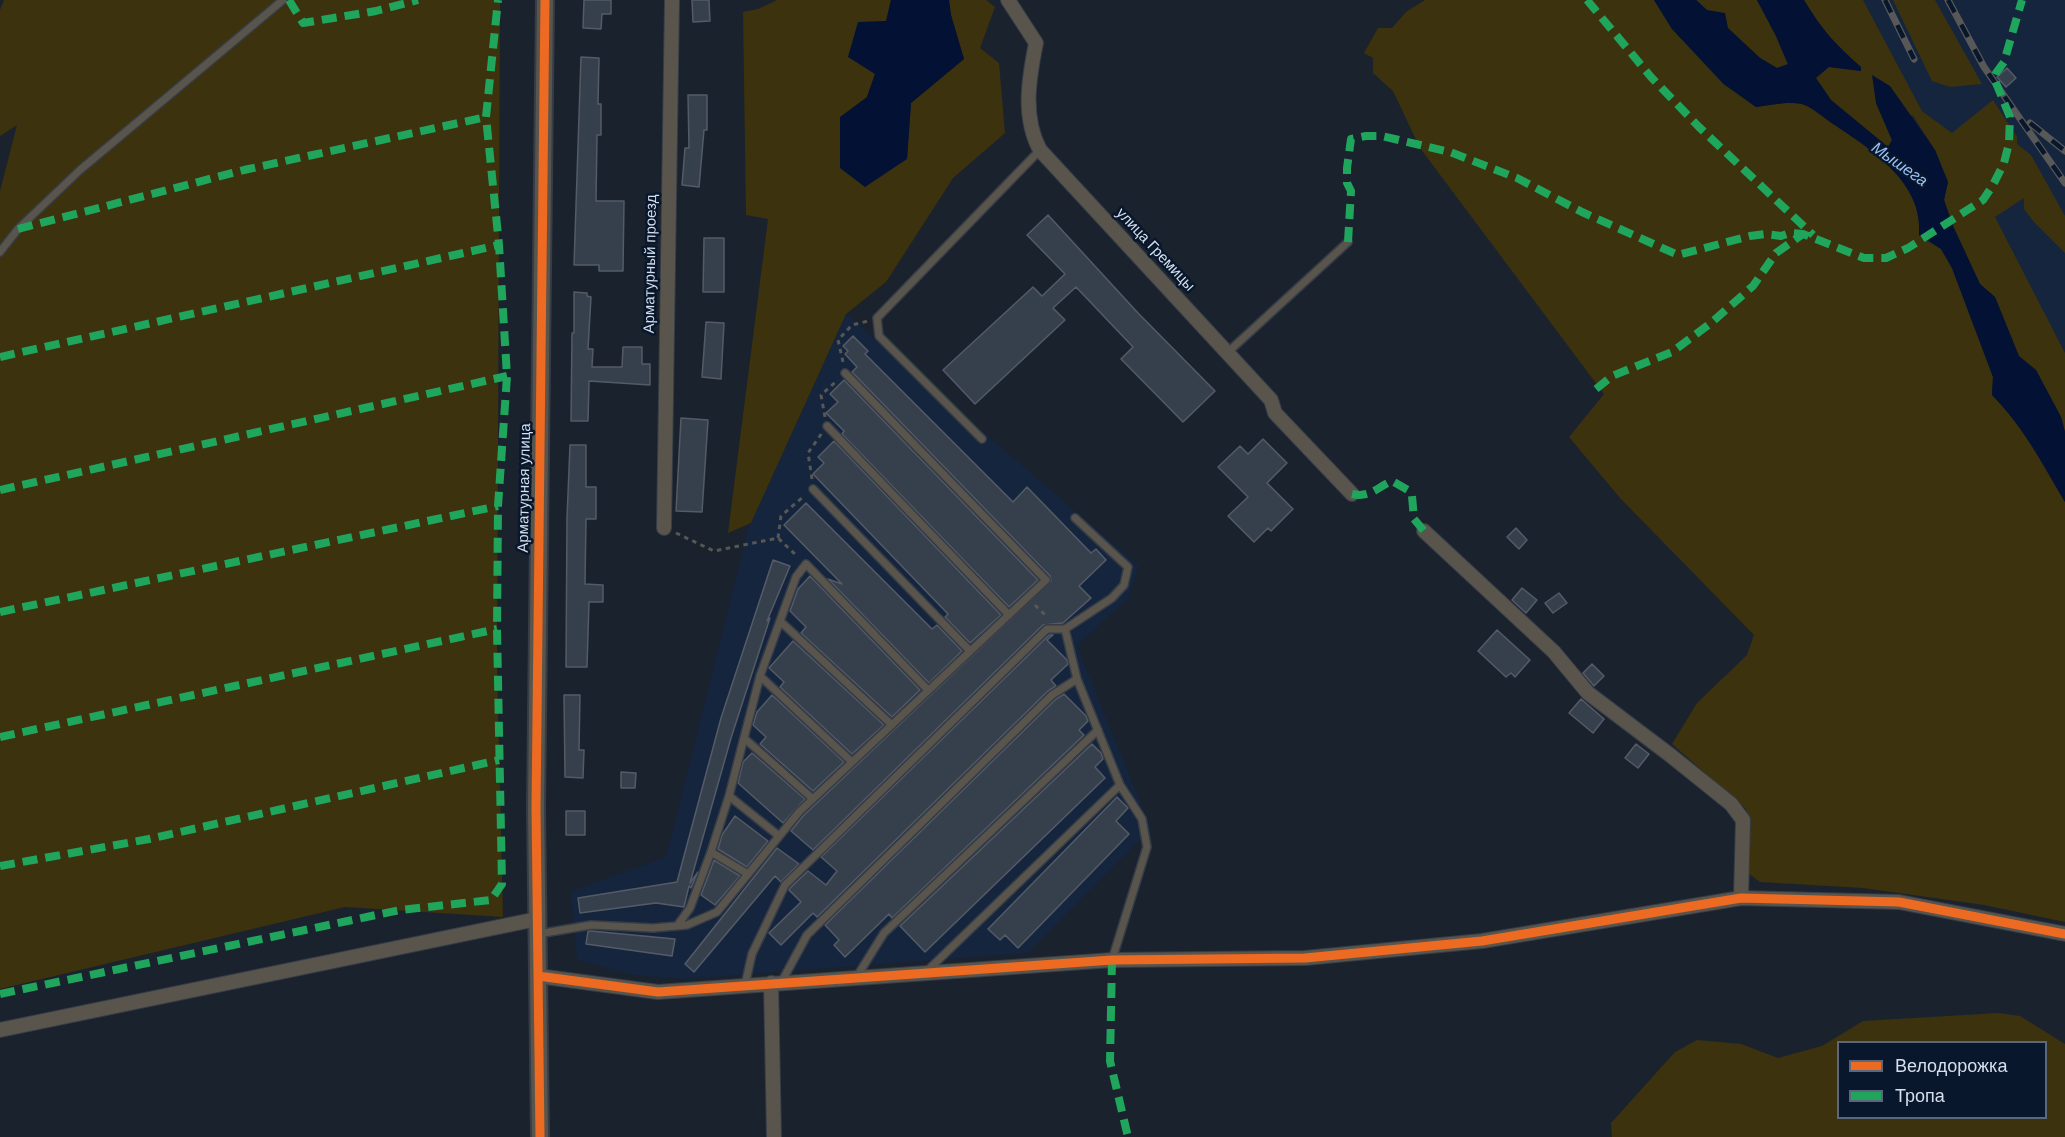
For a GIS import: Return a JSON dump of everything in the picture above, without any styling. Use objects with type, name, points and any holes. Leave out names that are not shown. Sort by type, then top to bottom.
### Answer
[{"type":"street","name":"Арматурная улица","points":[[540,1137],[536,795],[545,0]]},
{"type":"street","name":"Арматурный проезд","points":[[664,528],[672,0]]},
{"type":"street","name":"улица Гремицы","points":[[1008,0],[1036,43],[1029,80],[1029,112],[1033,137],[1040,150],[1271,400],[1275,413],[1352,494]]},
{"type":"street","points":[[1424,531],[1554,652],[1588,693],[1670,754],[1731,804],[1743,820],[1742,898]]},
{"type":"street","points":[[538,976],[658,992],[1112,960],[1305,958],[1482,941],[1742,898],[1899,902],[2065,934]]},
{"type":"street","points":[[0,1030],[538,926]]},
{"type":"street","points":[[774,1137],[776,983]]},
{"type":"lane","points":[[0,252],[18,229],[80,170],[282,0]]},
{"type":"lane","points":[[982,439],[879,336],[876,318],[1040,150]]},
{"type":"lane","points":[[1227,353],[1348,242]]},
{"type":"lane","points":[[538,926],[591,925],[653,928],[687,925],[717,912],[779,836],[813,799],[1046,580],[845,373]]},
{"type":"lane","points":[[827,426],[1009,615]]},
{"type":"lane","points":[[813,489],[970,651]]},
{"type":"lane","points":[[745,985],[752,954],[784,885],[1047,629],[1062,629],[1112,598],[1124,585],[1128,567],[1076,518]]},
{"type":"lane","points":[[677,926],[690,908],[711,852],[729,796],[760,675],[796,577],[806,564],[928,690]]},
{"type":"lane","points":[[780,621],[892,725]]},
{"type":"lane","points":[[1062,629],[1077,679],[1120,785],[1142,819],[1147,847],[1112,960]]},
{"type":"lane","points":[[760,675],[852,762]]},
{"type":"lane","points":[[776,983],[807,935],[1052,694],[1077,679]]},
{"type":"lane","points":[[856,978],[884,933],[1098,730]]},
{"type":"lane","points":[[744,738],[813,799]]},
{"type":"lane","points":[[925,973],[1120,785]]},
{"type":"lane","points":[[729,796],[779,836]]},
{"type":"lane","points":[[711,852],[748,874]]},
{"type":"path","points":[[664,528],[714,551],[778,538],[806,564]]},
{"type":"path","points":[[1027,597],[1062,629]]},
{"type":"shaded area","points":[[4,0],[500,0],[497,666],[503,917],[345,907],[0,989],[0,191],[17,125],[0,136],[0,10]]},
{"type":"shaded area","points":[[777,0],[891,0],[875,74],[867,97],[907,159],[911,103],[964,59],[949,0],[986,0],[995,7],[980,48],[999,63],[1005,133],[953,178],[886,282],[846,314],[751,523],[728,533],[768,219],[746,215],[743,12],[758,9]]},
{"type":"shaded area","points":[[1425,0],[1654,0],[1672,29],[1723,84],[1756,107],[1790,103],[1802,104],[1810,108],[1878,156],[1904,184],[1913,199],[1918,216],[1919,235],[1941,249],[1952,268],[1993,377],[1992,395],[2013,417],[2029,440],[2065,502],[2065,922],[1984,905],[1863,888],[1760,882],[1748,873],[1749,840],[1746,809],[1672,744],[1697,703],[1747,655],[1754,635],[1620,498],[1569,437],[1604,394],[1420,148],[1393,91],[1373,73],[1373,58],[1364,53],[1378,28],[1392,28],[1406,12]]},
{"type":"shaded area","points":[[1696,0],[1757,0],[1788,65],[1777,68],[1760,58]]},
{"type":"shaded area","points":[[1804,0],[1863,0],[1922,111],[1952,133],[1993,100],[2017,137],[2017,144],[2031,155],[2065,216],[2065,253],[2024,209],[2024,198],[1995,217],[2065,353],[2065,432],[2061,417],[2036,370],[2019,357],[1995,297],[1980,284],[1953,226],[1944,200],[1948,182],[1935,150],[1913,116],[1876,103],[1892,140],[1888,147],[1831,100],[1815,77],[1829,67],[1861,71],[1861,67],[1830,36]]},
{"type":"shaded area","points":[[1863,0],[2065,0],[2065,353],[1952,134],[1922,111]]},
{"type":"shaded area","points":[[1893,0],[1935,0],[1982,84],[1950,87],[1932,81]]},
{"type":"shaded area","points":[[846,314],[1139,566],[1128,598],[1077,646],[1151,829],[1028,953],[685,979],[633,975],[577,960],[571,891],[666,857],[748,530]]},
{"type":"shaded area","points":[[1999,1013],[2020,1016],[2065,1044],[2065,1137],[1612,1137],[1611,1123],[1675,1052],[1697,1040],[1741,1044],[1778,1058],[1822,1046],[1863,1021]]},
{"type":"water","points":[[891,0],[949,0],[964,59],[911,103],[907,159],[865,187],[840,168],[840,117],[867,97],[875,74],[848,57],[858,22],[886,21]]},
{"type":"water","name":"Мышега","points":[[1654,0],[1696,0],[1707,10],[1725,13],[1728,28],[1760,58],[1777,68],[1788,64],[1757,0],[1804,0],[1830,36],[1861,67],[1861,71],[1829,67],[1816,78],[1831,100],[1888,147],[1892,140],[1876,103],[1872,75],[1890,86],[1935,150],[1948,182],[1944,200],[1953,226],[1980,284],[1995,297],[2019,356],[2036,370],[2061,417],[2065,432],[2065,502],[2023,433],[1992,395],[1993,377],[1952,268],[1941,249],[1919,235],[1918,216],[1913,199],[1892,169],[1863,145],[1802,104],[1756,107],[1724,84],[1672,29]]},
{"type":"building","points":[[584,0],[611,0],[611,14],[602,14],[601,29],[583,28]]},
{"type":"building","points":[[692,0],[709,0],[710,21],[693,22]]},
{"type":"building","points":[[581,57],[599,58],[598,104],[601,104],[601,135],[597,135],[596,201],[624,201],[623,271],[599,271],[599,265],[574,265]]},
{"type":"building","points":[[2007,68],[2016,78],[2006,87],[1997,77]]},
{"type":"building","points":[[688,95],[707,95],[707,130],[704,130],[699,187],[682,185],[685,148],[689,148]]},
{"type":"building","points":[[1048,215],[1138,313],[1215,391],[1183,422],[1121,359],[1133,347],[1076,287],[1053,308],[1065,320],[975,404],[943,370],[1033,287],[1042,296],[1065,274],[1027,235]]},
{"type":"building","points":[[704,238],[724,238],[724,292],[703,292]]},
{"type":"building","points":[[574,292],[587,293],[587,296],[591,297],[588,349],[593,349],[592,367],[622,367],[623,347],[642,347],[642,364],[650,364],[650,385],[589,381],[588,421],[571,421]]},
{"type":"building","points":[[706,322],[724,323],[721,379],[702,377]]},
{"type":"building","points":[[853,336],[868,351],[865,354],[1013,502],[1027,487],[1091,553],[1096,549],[1106,560],[1079,586],[1091,598],[1063,623],[1043,625],[813,850],[791,831],[803,816],[1051,581],[1050,576],[852,372],[857,367],[845,354],[848,351],[843,346]]},
{"type":"building","points":[[844,380],[1038,580],[1009,607],[842,434],[844,431],[826,413],[838,402],[830,394]]},
{"type":"building","points":[[681,418],[708,420],[702,512],[676,511]]},
{"type":"building","points":[[1263,439],[1287,463],[1267,483],[1293,509],[1271,531],[1268,528],[1254,542],[1228,516],[1248,497],[1218,467],[1240,446],[1248,454]]},
{"type":"building","points":[[834,441],[1001,615],[970,643],[945,617],[948,614],[813,474],[824,463],[818,457]]},
{"type":"building","points":[[570,445],[586,445],[586,487],[596,487],[596,519],[586,519],[585,584],[603,585],[603,602],[589,602],[587,667],[566,667]]},
{"type":"building","points":[[806,503],[932,629],[937,625],[962,651],[929,683],[828,579],[842,584],[784,525]]},
{"type":"building","points":[[1516,528],[1527,540],[1519,549],[1507,537]]},
{"type":"building","points":[[773,560],[790,566],[767,621],[770,618],[731,738],[690,883],[698,872],[691,888],[689,886],[684,907],[656,903],[580,913],[578,898],[677,882],[721,718]]},
{"type":"building","points":[[810,576],[920,690],[892,717],[801,633],[806,627],[790,611],[798,589]]},
{"type":"building","points":[[1522,588],[1537,600],[1526,613],[1512,600]]},
{"type":"building","points":[[1559,593],[1567,603],[1553,613],[1545,603]]},
{"type":"building","points":[[1497,630],[1530,660],[1515,677],[1511,673],[1506,677],[1478,651]]},
{"type":"building","points":[[1049,635],[1053,635],[1047,640],[1067,660],[1068,664],[1051,680],[1056,686],[1048,691],[817,917],[813,913],[781,945],[769,933],[801,902],[789,890],[790,888],[808,871],[826,885],[837,871],[821,857]]},
{"type":"building","points":[[793,641],[884,725],[852,754],[780,687],[784,682],[769,668]]},
{"type":"building","points":[[1592,664],[1604,676],[1594,686],[1583,673]]},
{"type":"building","points":[[1064,694],[1086,716],[1088,721],[1079,730],[1084,735],[892,918],[889,914],[845,957],[834,945],[839,940],[825,925],[1056,699]]},
{"type":"building","points":[[564,695],[580,695],[579,750],[584,750],[583,778],[565,777]]},
{"type":"building","points":[[772,695],[844,762],[813,791],[760,744],[766,737],[753,725],[757,712]]},
{"type":"building","points":[[1581,699],[1604,719],[1593,733],[1569,713]]},
{"type":"building","points":[[1092,744],[1101,753],[1103,759],[1095,767],[1105,778],[925,952],[900,926]]},
{"type":"building","points":[[1636,744],[1649,754],[1638,768],[1625,758]]},
{"type":"building","points":[[752,753],[805,799],[783,823],[738,783],[743,762]]},
{"type":"building","points":[[621,772],[636,773],[635,788],[621,788]]},
{"type":"building","points":[[1117,797],[1128,808],[1116,821],[1129,834],[1018,948],[1005,935],[1000,940],[988,929]]},
{"type":"building","points":[[566,811],[585,811],[585,835],[566,835]]},
{"type":"building","points":[[735,816],[768,841],[747,867],[718,849],[722,835]]},
{"type":"building","points":[[777,848],[799,864],[781,882],[775,876],[694,972],[685,964]]},
{"type":"building","points":[[714,860],[740,876],[715,905],[701,895]]},
{"type":"building","points":[[588,931],[675,939],[672,956],[586,944]]},
{"type":"railway","points":[[1885,0],[1914,59]]},
{"type":"railway","points":[[1948,0],[1984,67],[2065,183]]},
{"type":"railway","points":[[2030,123],[2065,151]]},
{"type":"marked path","points":[[289,0],[303,23],[376,11],[418,0]]},
{"type":"marked path","points":[[0,994],[400,910],[491,900],[502,884],[497,629],[498,506],[507,376],[499,245],[486,117],[498,0]]},
{"type":"marked path","points":[[1587,0],[1651,77],[1699,127],[1813,235]]},
{"type":"marked path","points":[[1348,242],[1351,191],[1347,183],[1347,168],[1351,139],[1382,136],[1450,152],[1517,178],[1582,212],[1678,255],[1750,236],[1765,234],[1781,236],[1790,233],[1803,234],[1864,258],[1886,258],[1908,248],[1983,200],[1993,185],[2004,163],[2009,143],[2010,117],[1994,78],[2004,62],[2022,0]]},
{"type":"marked path","points":[[18,229],[244,170],[486,117]]},
{"type":"marked path","points":[[1596,389],[1612,376],[1672,352],[1711,323],[1753,286],[1776,253],[1803,234]]},
{"type":"marked path","points":[[0,357],[499,245]]},
{"type":"marked path","points":[[0,490],[507,376]]},
{"type":"marked path","points":[[1352,494],[1364,495],[1392,481],[1408,490],[1412,496],[1414,519],[1424,531]]},
{"type":"marked path","points":[[0,612],[498,506]]},
{"type":"marked path","points":[[0,737],[497,629]]},
{"type":"marked path","points":[[0,866],[149,839],[499,760]]},
{"type":"marked path","points":[[1112,960],[1110,1061],[1128,1137]]},
{"type":"cycle path","points":[[540,1137],[536,807],[545,0]]},
{"type":"cycle path","points":[[538,976],[658,992],[1112,960],[1305,958],[1482,941],[1741,898],[1899,902],[2065,934]]}]
